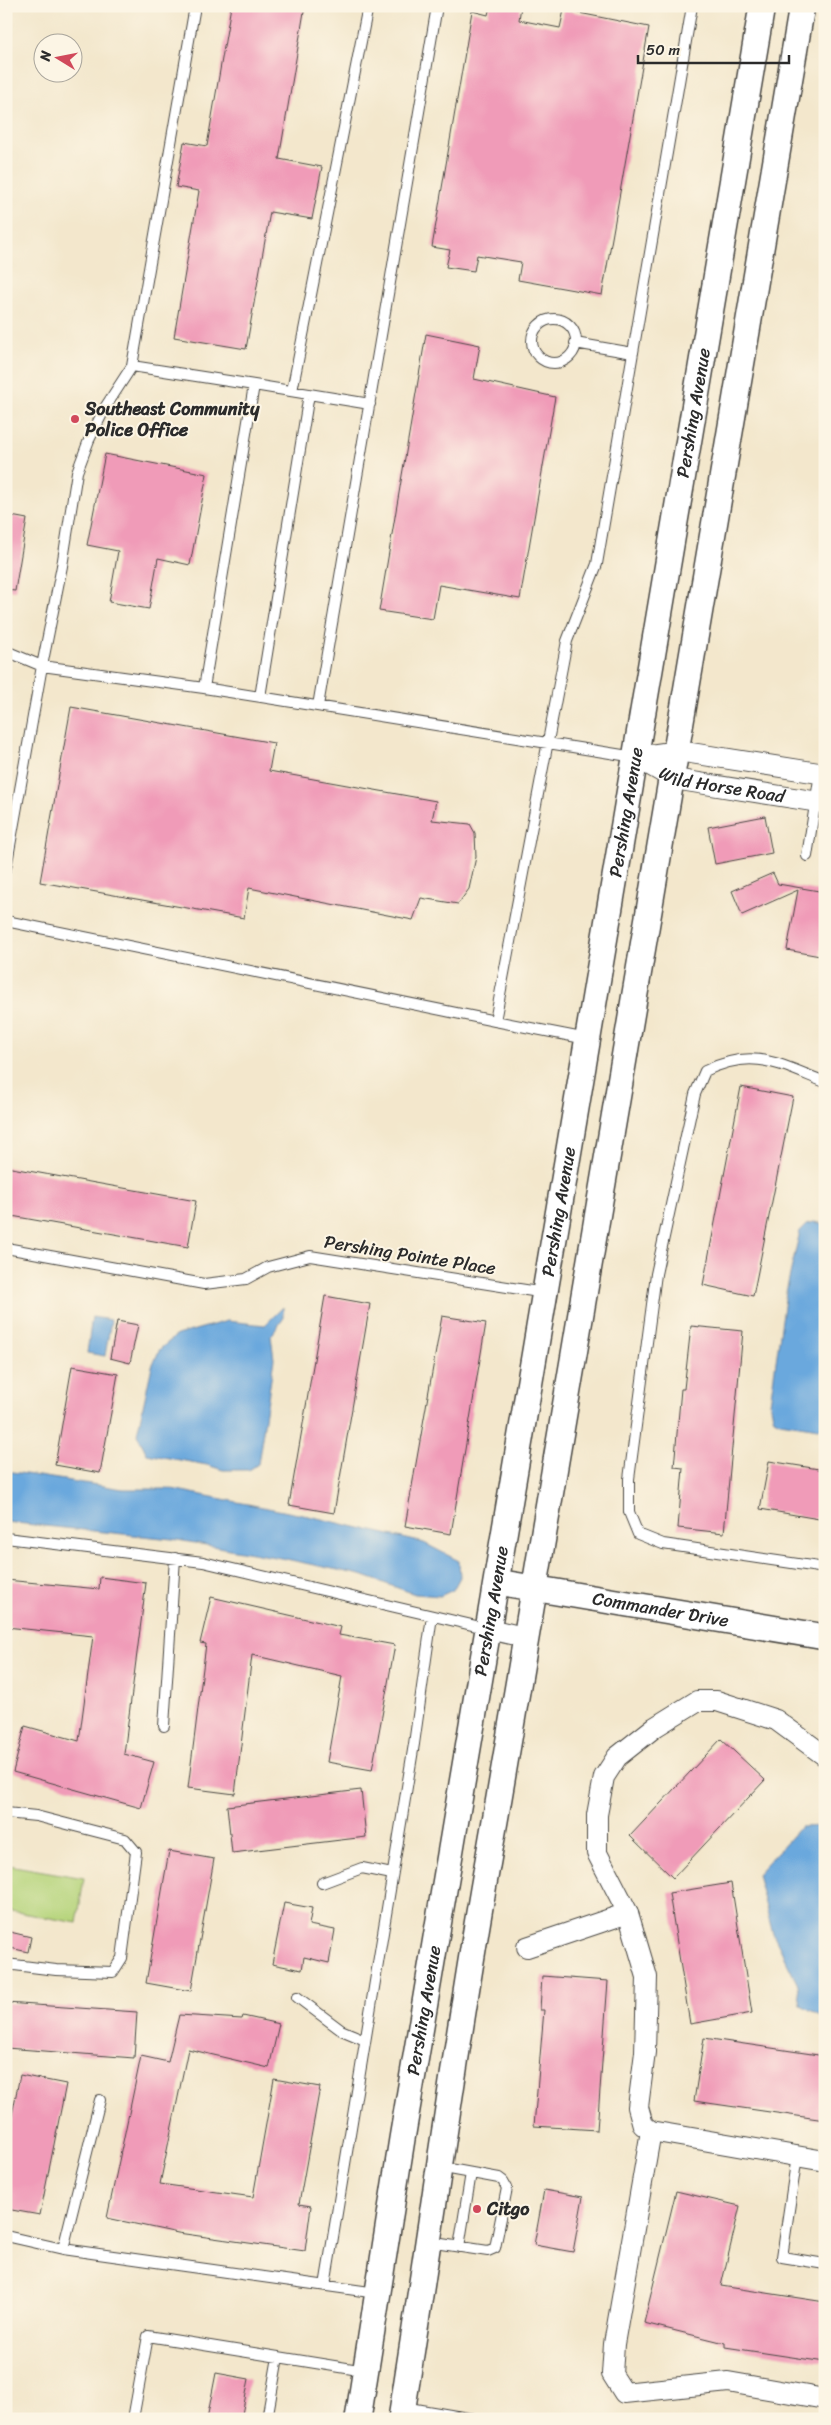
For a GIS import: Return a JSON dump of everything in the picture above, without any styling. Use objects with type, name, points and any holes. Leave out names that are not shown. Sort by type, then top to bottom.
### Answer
[{"type":"street","name":"Pershing Avenue","points":[[358,2419],[377,2293],[762,6]]},
{"type":"street","points":[[402,2413],[438,2167],[486,1873],[528,1638],[674,779],[802,6]]},
{"type":"street","name":"Wild Horse Road","points":[[636,757],[678,751],[823,773]]},
{"type":"street","name":"Wild Horse Road","points":[[636,757],[674,779],[820,802]]},
{"type":"street","name":"Commander Drive","points":[[497,1582],[825,1637]]},
{"type":"street","points":[[489,1629],[528,1638]]},
{"type":"street","points":[[825,1756],[776,1720],[717,1701],[697,1701],[655,1727],[616,1757],[604,1777],[598,1815],[597,1853],[628,1913],[647,1977],[645,2052],[638,2107],[643,2125],[651,2131],[825,2161]]},
{"type":"street","points":[[527,1947],[628,1913]]},
{"type":"street","points":[[651,2131],[614,2344],[612,2374],[624,2393],[728,2382],[825,2399]]},
{"type":"lane","points":[[6,868],[62,566],[77,472],[89,440],[106,406],[132,366],[195,6]]},
{"type":"lane","points":[[292,391],[368,6]]},
{"type":"lane","points":[[318,706],[437,6]]},
{"type":"lane","points":[[495,1021],[567,641],[597,564],[692,6]]},
{"type":"lane","points":[[556,319],[568,325],[575,336],[575,343],[573,350],[562,361],[548,362],[536,354],[532,339],[534,332],[542,322],[556,319]]},
{"type":"lane","points":[[575,343],[633,353]]},
{"type":"lane","points":[[132,366],[370,404]]},
{"type":"lane","points":[[204,688],[254,385]]},
{"type":"lane","points":[[260,697],[309,394]]},
{"type":"lane","points":[[6,652],[42,666],[204,688],[636,757]]},
{"type":"lane","points":[[808,856],[820,802],[823,773]]},
{"type":"lane","points":[[6,921],[588,1039]]},
{"type":"lane","points":[[825,1082],[760,1058],[733,1059],[705,1071],[695,1094],[656,1274],[629,1479],[629,1512],[638,1534],[663,1544],[825,1568]]},
{"type":"lane","name":"Pershing Pointe Place","points":[[6,1248],[204,1284],[246,1279],[268,1267],[310,1256],[546,1293]]},
{"type":"lane","points":[[6,1538],[203,1562],[489,1629]]},
{"type":"lane","points":[[164,1726],[175,1558]]},
{"type":"lane","points":[[325,2286],[414,1744],[432,1616]]},
{"type":"lane","points":[[6,1813],[36,1816],[125,1839],[136,1852],[122,1958],[113,1972],[56,1970],[6,1964]]},
{"type":"lane","points":[[322,1883],[362,1868],[392,1874]]},
{"type":"lane","points":[[297,1997],[341,2030],[365,2040]]},
{"type":"lane","points":[[62,2249],[100,2100]]},
{"type":"lane","points":[[797,2156],[782,2257],[825,2264]]},
{"type":"lane","points":[[427,2242],[488,2251],[495,2248],[507,2188],[499,2178],[438,2167]]},
{"type":"lane","points":[[459,2247],[470,2173]]},
{"type":"lane","points":[[6,2236],[62,2249],[377,2293]]},
{"type":"lane","points":[[134,2419],[148,2336],[366,2371]]},
{"type":"lane","points":[[267,2419],[278,2357]]},
{"type":"lane","points":[[402,2413],[474,2419]]},
{"type":"green space","points":[[8,1865],[84,1878],[77,1923],[6,1910]]},
{"type":"water","points":[[814,1222],[825,1224],[825,1429],[780,1422],[774,1419],[770,1403],[786,1292],[800,1231],[807,1224]]},
{"type":"water","points":[[283,1307],[283,1319],[271,1336],[274,1359],[258,1464],[249,1470],[223,1470],[207,1465],[147,1454],[137,1434],[152,1366],[160,1349],[177,1335],[227,1321],[265,1325]]},
{"type":"water","points":[[92,1317],[111,1320],[105,1356],[87,1353]]},
{"type":"water","points":[[6,1471],[123,1489],[172,1489],[313,1517],[424,1543],[459,1561],[460,1577],[453,1590],[440,1596],[415,1594],[361,1575],[286,1559],[172,1539],[6,1522]]},
{"type":"water","points":[[825,1826],[825,2018],[801,2005],[798,1985],[773,1934],[757,1874],[800,1827]]},
{"type":"building","points":[[231,6],[305,6],[279,159],[322,167],[312,219],[270,212],[246,349],[174,337],[199,191],[176,187],[184,142],[207,146]]},
{"type":"building","points":[[490,6],[521,6],[519,20],[560,28],[564,10],[649,27],[602,295],[518,280],[521,262],[477,255],[474,271],[446,267],[450,250],[432,247],[472,11],[488,15]]},
{"type":"building","points":[[426,334],[480,345],[474,379],[555,397],[520,599],[439,585],[433,619],[379,611]]},
{"type":"building","points":[[105,454],[207,474],[190,565],[158,558],[149,609],[109,602],[118,551],[87,545]]},
{"type":"building","points":[[6,515],[27,519],[15,591],[6,590]]},
{"type":"building","points":[[71,707],[274,743],[269,771],[436,801],[432,820],[470,824],[475,833],[476,857],[469,889],[458,904],[421,898],[413,920],[249,888],[244,918],[40,882]]},
{"type":"building","points":[[765,816],[772,853],[715,864],[708,827]]},
{"type":"building","points":[[773,873],[778,884],[825,892],[825,931],[820,956],[787,950],[798,890],[742,915],[732,891]]},
{"type":"building","points":[[741,1087],[793,1097],[753,1296],[703,1285]]},
{"type":"building","points":[[6,1167],[196,1201],[188,1247],[6,1215]]},
{"type":"building","points":[[325,1296],[370,1304],[334,1513],[289,1505]]},
{"type":"building","points":[[442,1316],[486,1323],[451,1534],[405,1526]]},
{"type":"building","points":[[117,1321],[138,1325],[130,1363],[110,1358]]},
{"type":"building","points":[[691,1326],[743,1331],[724,1533],[678,1528],[683,1468],[674,1467],[681,1389],[684,1389]]},
{"type":"building","points":[[72,1366],[118,1374],[100,1473],[55,1465]]},
{"type":"building","points":[[769,1461],[825,1470],[825,1520],[760,1509]]},
{"type":"building","points":[[100,1577],[146,1583],[124,1754],[154,1762],[141,1808],[13,1772],[25,1726],[79,1741],[93,1636],[6,1627],[6,1580],[99,1589]]},
{"type":"building","points":[[211,1597],[341,1627],[339,1635],[395,1645],[372,1770],[327,1762],[342,1676],[252,1655],[235,1794],[188,1788],[206,1644],[200,1643]]},
{"type":"building","points":[[721,1739],[765,1780],[673,1878],[630,1836]]},
{"type":"building","points":[[361,1790],[366,1837],[232,1853],[227,1806]]},
{"type":"building","points":[[169,1851],[214,1859],[191,1991],[146,1983]]},
{"type":"building","points":[[731,1883],[752,2013],[690,2024],[669,1893]]},
{"type":"building","points":[[284,1903],[312,1908],[309,1925],[335,1930],[329,1963],[304,1957],[302,1970],[272,1964]]},
{"type":"building","points":[[6,1931],[31,1937],[28,1952],[6,1947]]},
{"type":"building","points":[[542,1976],[608,1981],[597,2130],[534,2126],[544,2010],[540,2010]]},
{"type":"building","points":[[6,2003],[137,2012],[134,2058],[6,2048]]},
{"type":"building","points":[[179,2015],[242,2019],[243,2016],[279,2024],[269,2068],[188,2049],[160,2184],[253,2197],[274,2079],[320,2087],[299,2204],[311,2206],[305,2251],[178,2233],[107,2218],[141,2056],[168,2062]]},
{"type":"building","points":[[704,2038],[825,2056],[825,2120],[694,2101]]},
{"type":"building","points":[[20,2075],[66,2084],[40,2215],[6,2209],[6,2145]]},
{"type":"building","points":[[544,2190],[583,2197],[573,2252],[534,2245]]},
{"type":"building","points":[[676,2191],[740,2206],[721,2286],[825,2302],[825,2362],[725,2347],[725,2343],[644,2323]]},
{"type":"building","points":[[216,2373],[249,2379],[241,2419],[207,2419]]},
{"type":"place","name":"Southeast Community Police Office","points":[[75,419]]},
{"type":"place","name":"Citgo","points":[[477,2209]]}]
